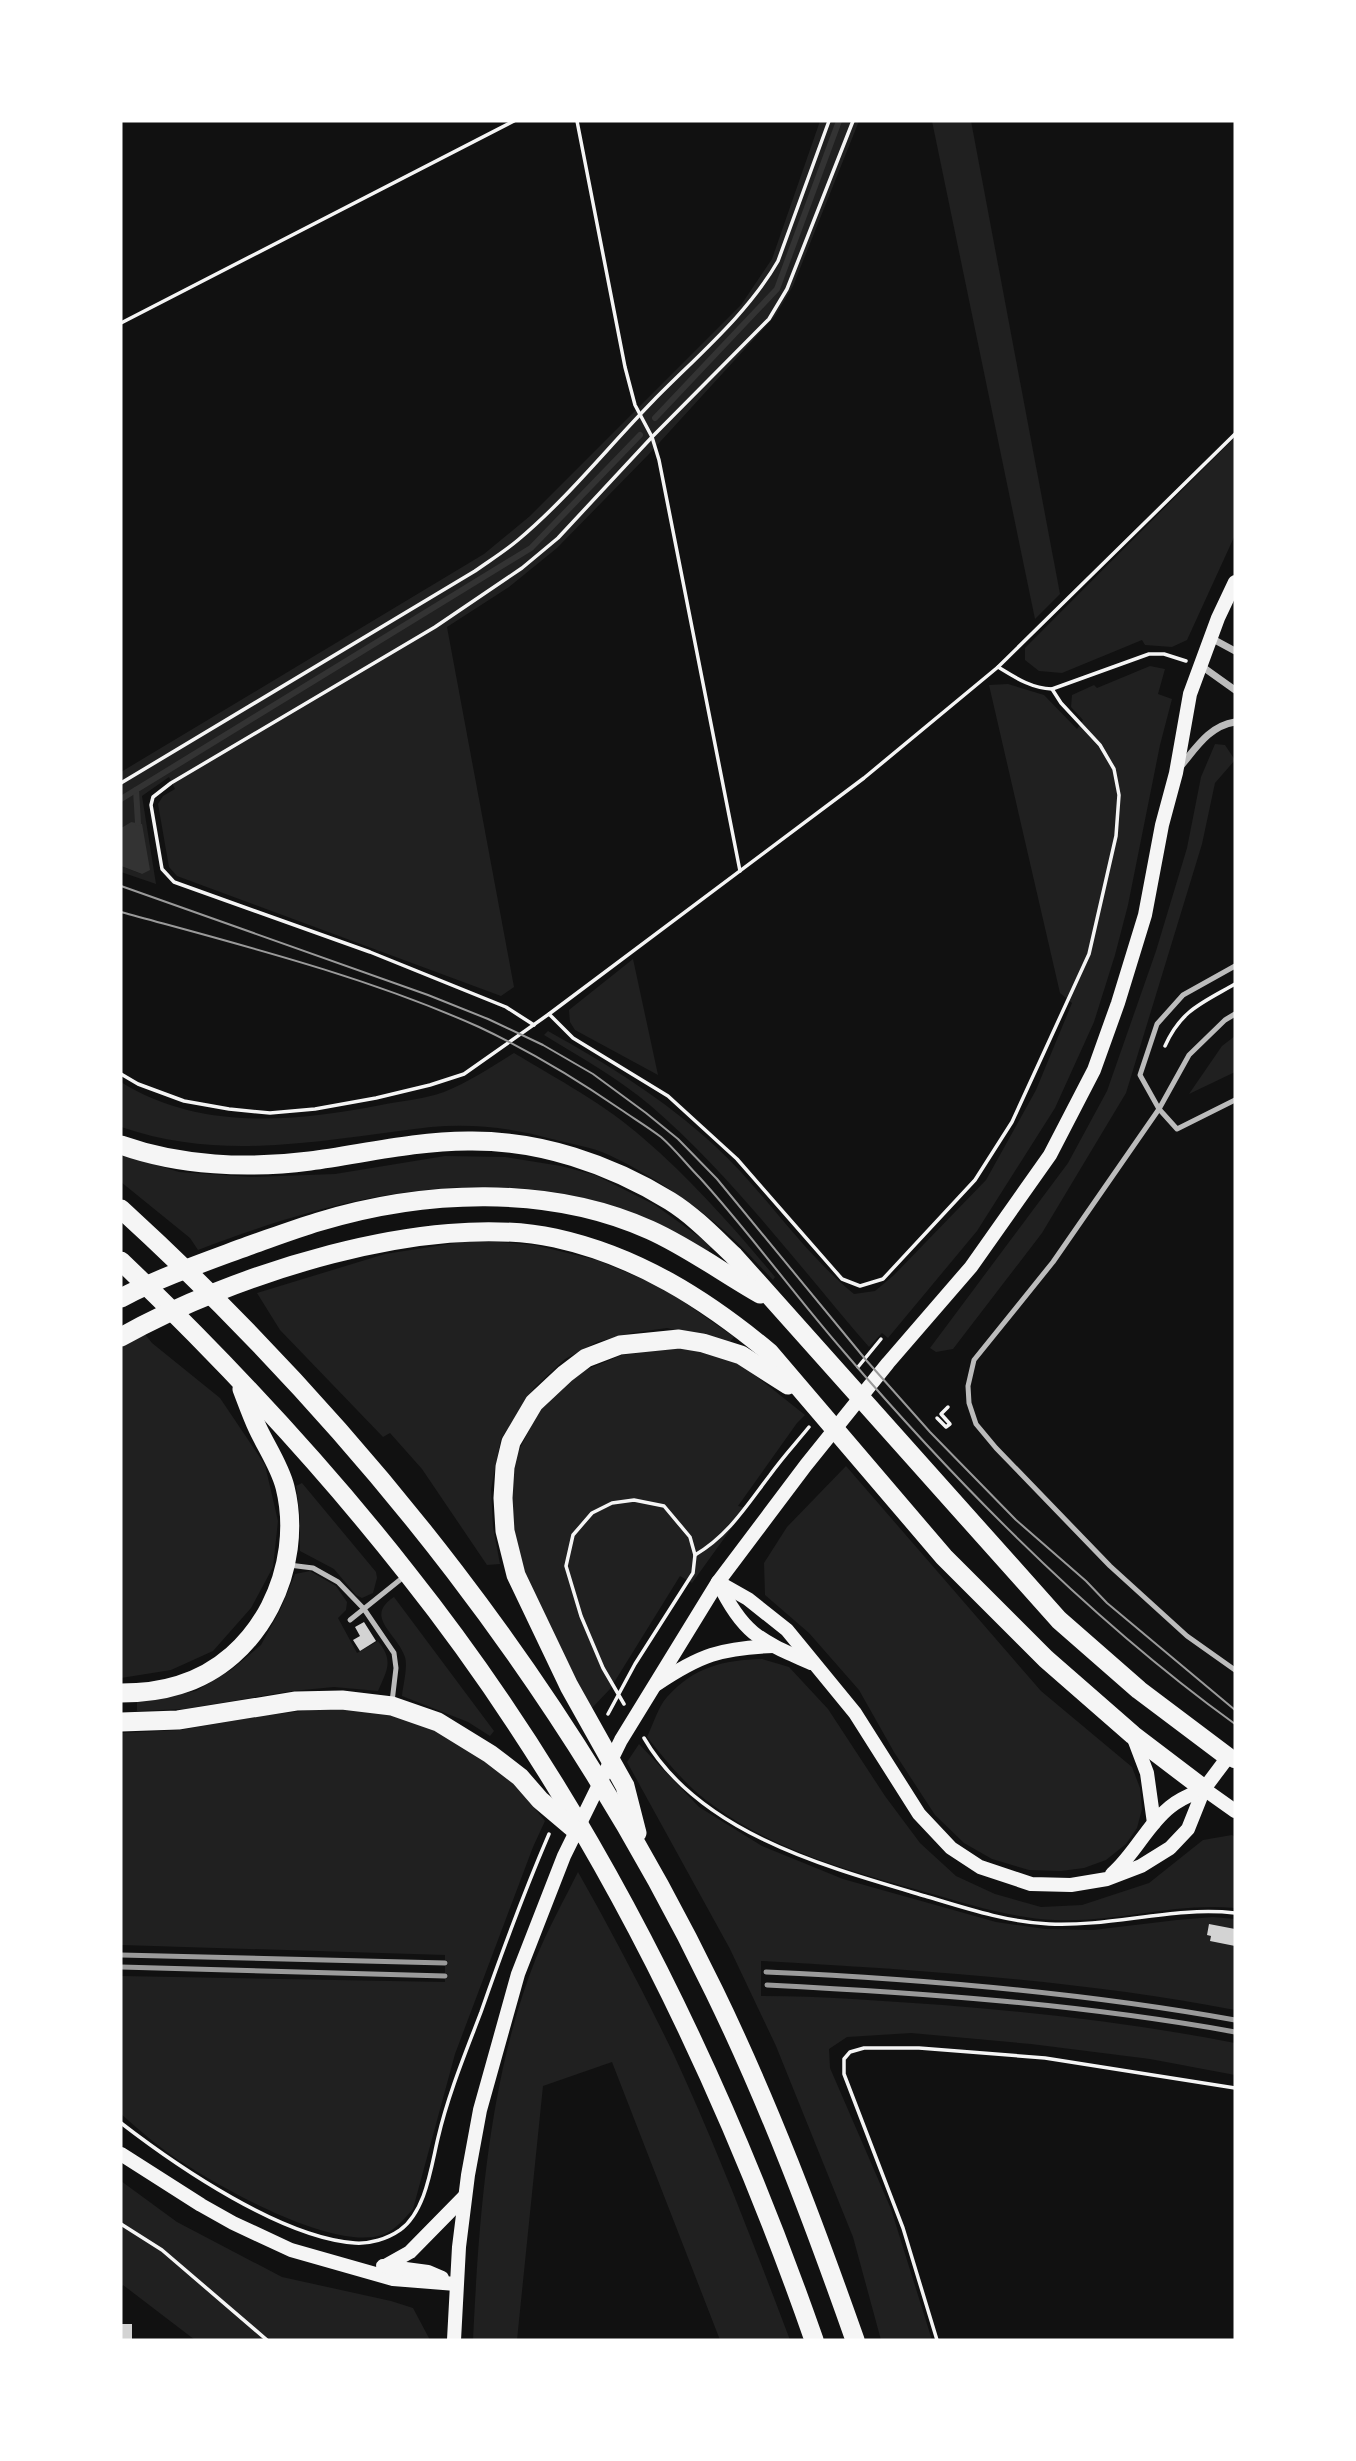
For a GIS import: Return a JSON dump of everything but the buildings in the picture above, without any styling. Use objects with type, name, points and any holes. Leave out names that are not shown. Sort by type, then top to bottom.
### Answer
[{"type":"highway","points":[[121,1145],[193,1162],[259,1165],[468,1141],[558,1152],[600,1166],[670,1202],[702,1225],[726,1248],[1059,1620],[1139,1690],[1232,1760]]},
{"type":"highway","points":[[121,1298],[150,1282],[320,1222],[400,1204],[459,1197],[513,1197],[557,1202],[606,1214],[650,1230],[773,1301]]},
{"type":"highway","points":[[121,1209],[243,1327],[364,1457],[437,1548],[569,1732],[643,1858],[712,1986],[760,2090],[811,2217],[855,2340]]},
{"type":"highway","points":[[121,1337],[188,1303],[324,1256],[379,1243],[459,1233],[491,1232],[538,1236],[601,1252],[673,1283],[735,1324],[769,1352],[944,1557],[1046,1659],[1133,1735],[1205,1789]]},
{"type":"highway","points":[[121,1261],[238,1378],[325,1474],[408,1573],[497,1695],[591,1843],[670,1991],[715,2085],[779,2241],[814,2340]]},
{"type":"highway","points":[[643,1858],[625,1786],[569,1686],[516,1576],[505,1531],[503,1498],[505,1467],[511,1442],[534,1403],[565,1374],[586,1358],[621,1345],[679,1339],[703,1343],[741,1355],[778,1377],[811,1402]]},
{"type":"highway","points":[[121,1693],[148,1693],[181,1685],[223,1662],[246,1643],[273,1603],[290,1544],[285,1486],[257,1428],[238,1378]]},
{"type":"highway","points":[[121,1722],[178,1720],[296,1701],[342,1700],[392,1706],[438,1722],[490,1754],[520,1777],[540,1800],[591,1843]]},
{"type":"main road","points":[[454,2340],[456,2284],[465,2196],[487,2078],[518,1974],[580,1821],[621,1740],[718,1581],[888,1363],[971,1267],[1050,1155],[1094,1070],[1118,1003],[1145,915],[1190,694],[1235,582]]},
{"type":"main road","points":[[718,1581],[731,1609],[744,1626],[773,1646],[815,1665]]},
{"type":"main road","points":[[718,1581],[748,1599],[787,1630],[855,1713],[919,1814],[951,1848],[980,1867],[1031,1884],[1071,1885],[1107,1879],[1141,1866],[1170,1848],[1188,1829],[1205,1789],[1232,1760]]},
{"type":"main road","points":[[653,1687],[687,1663],[708,1654],[728,1649],[773,1646]]},
{"type":"main road","points":[[1133,1735],[1147,1773],[1154,1823]]},
{"type":"main road","points":[[1205,1789],[1235,1811]]},
{"type":"main road","points":[[1107,1879],[1125,1863],[1168,1808],[1205,1789]]},
{"type":"main road","points":[[121,2154],[201,2206],[262,2238],[302,2253],[393,2279],[456,2284]]},
{"type":"main road","points":[[385,2266],[410,2252],[465,2196]]},
{"type":"main road","points":[[357,2268],[385,2266],[428,2272],[456,2284]]},
{"type":"street","points":[[1211,638],[1235,651]]},
{"type":"street","points":[[1200,665],[1235,690]]},
{"type":"street","points":[[1175,774],[1204,736],[1235,722]]},
{"type":"lane","points":[[1235,966],[1183,995],[1157,1024],[1140,1075],[1159,1109],[1177,1129],[1235,1100]]},
{"type":"lane","points":[[1235,1014],[1225,1020],[1189,1055],[1159,1109],[1053,1262],[974,1360],[968,1386],[975,1424],[982,1432],[1110,1566],[1188,1636],[1235,1670]]},
{"type":"lane","points":[[286,1565],[313,1568],[338,1582],[364,1609],[394,1653],[396,1668],[392,1706]]},
{"type":"lane","points":[[350,1620],[408,1573]]},
{"type":"path","points":[[121,323],[514,121]]},
{"type":"path","points":[[577,121],[625,367],[635,405],[652,437],[662,474],[740,871]]},
{"type":"path","points":[[121,783],[475,571],[518,541],[560,501],[640,414],[746,306],[765,282],[778,261],[829,121]]},
{"type":"path","points":[[534,1025],[506,1007],[382,957],[174,882],[162,869],[151,805],[153,797],[171,783],[435,627],[522,568],[558,538],[652,437],[769,319],[787,289],[853,121]]},
{"type":"path","points":[[121,1074],[138,1084],[184,1101],[270,1113],[315,1109],[376,1098],[464,1074],[549,1014],[864,778],[998,667],[1235,434]]},
{"type":"path","points":[[998,667],[1037,688],[1052,689],[1149,654],[1175,657]]},
{"type":"path","points":[[549,1014],[573,1038],[668,1097],[737,1159],[842,1279],[860,1286],[883,1279],[975,1180],[1012,1122],[1089,954],[1116,836],[1119,795],[1114,769],[1100,744],[1061,704],[1052,689]]},
{"type":"path","points":[[1163,1052],[1173,1029],[1191,1009],[1235,984]]},
{"type":"path","points":[[937,1418],[946,1427],[950,1424],[941,1414],[948,1407]]},
{"type":"path","points":[[695,1555],[710,1547],[733,1526],[772,1472]]},
{"type":"path","points":[[628,1711],[603,1668],[580,1616],[566,1566],[573,1535],[592,1513],[612,1503],[634,1500],[664,1506],[690,1537],[695,1555],[693,1573],[635,1664]]},
{"type":"path","points":[[640,1732],[669,1770],[687,1788],[732,1822],[764,1841],[878,1882],[1000,1917],[1047,1924],[1099,1924],[1194,1912],[1235,1913]]},
{"type":"path","points":[[121,2123],[202,2180],[286,2225],[321,2237],[356,2244],[381,2240],[402,2229],[416,2211],[426,2185],[447,2102],[526,1887]]},
{"type":"path","points":[[937,2340],[903,2228],[844,2074],[844,2059],[850,2052],[864,2048],[919,2048],[1045,2058],[1235,2088]]},
{"type":"path","points":[[121,2224],[162,2249],[267,2340]]},
{"type":"shaded area","points":[[820,121],[859,121],[793,286],[775,316],[649,454],[557,548],[509,587],[447,627],[514,987],[501,996],[177,876],[169,867],[158,804],[163,796],[175,789],[169,777],[142,796],[156,884],[121,872],[121,866],[142,874],[131,822],[121,828],[121,772],[484,554],[530,516],[741,305],[772,259]]},
{"type":"shaded area","points":[[932,121],[971,121],[1060,594],[1035,619]]},
{"type":"shaded area","points":[[1235,437],[1235,535],[1187,640],[1172,647],[1145,645],[1142,640],[1062,673],[1039,671],[1025,660],[1025,648]]},
{"type":"shaded area","points":[[1150,666],[1165,669],[1158,694],[1172,699],[1160,745],[1128,905],[1094,1022],[1055,1108],[977,1231],[888,1338],[882,1333],[869,1347],[764,1222],[681,1133],[625,1086],[544,1035],[548,1031],[593,1057],[676,1113],[733,1164],[817,1259],[854,1294],[875,1291],[894,1275],[986,1180],[1036,1090],[1072,1003],[1060,993],[989,685],[1008,684],[1044,695],[1077,729],[1083,720],[1071,707],[1072,695],[1094,685],[1097,688]]},
{"type":"shaded area","points":[[1215,744],[1225,745],[1235,760],[1215,783],[1202,844],[1126,1093],[1042,1233],[953,1349],[936,1352],[930,1348],[1068,1163],[1107,1091],[1156,951],[1187,848],[1201,777]]},
{"type":"shaded area","points":[[131,822],[142,824],[150,870],[142,874],[121,866],[121,828]]},
{"type":"shaded area","points":[[633,959],[658,1075],[575,1030],[570,1022],[569,1010]]},
{"type":"shaded area","points":[[1235,1036],[1235,1072],[1189,1094],[1222,1046]]},
{"type":"shaded area","points":[[514,1053],[597,1103],[643,1138],[712,1205],[775,1277],[773,1280],[715,1223],[656,1181],[602,1152],[537,1135],[492,1127],[447,1126],[314,1142],[237,1146],[160,1138],[121,1127],[121,1082],[151,1098],[182,1109],[248,1118],[282,1118],[348,1111],[436,1094],[471,1079]]},
{"type":"shaded area","points":[[121,1154],[179,1172],[251,1177],[335,1174],[445,1156],[505,1157],[561,1166],[595,1175],[655,1205],[712,1246],[708,1251],[646,1219],[607,1204],[555,1192],[503,1187],[400,1193],[348,1203],[297,1216],[198,1250],[190,1238],[121,1182]]},
{"type":"shaded area","points":[[475,1240],[534,1245],[597,1260],[664,1288],[734,1337],[729,1343],[667,1328],[631,1333],[597,1342],[565,1359],[534,1388],[501,1439],[491,1489],[493,1527],[500,1564],[487,1565],[422,1469],[390,1433],[383,1437],[280,1330],[257,1293],[385,1254]]},
{"type":"shaded area","points":[[144,1333],[152,1343],[220,1398],[265,1465],[278,1521],[273,1567],[251,1608],[213,1651],[171,1670],[121,1678],[121,1347]]},
{"type":"shaded area","points":[[683,1347],[737,1361],[805,1415],[738,1506],[746,1508],[692,1583],[680,1576],[610,1689],[592,1708],[551,1633],[522,1569],[515,1540],[511,1484],[515,1458],[539,1411],[576,1374],[622,1355]]},
{"type":"shaded area","points":[[846,1466],[1041,1691],[1132,1767],[1140,1788],[1142,1809],[1137,1828],[1126,1844],[1106,1860],[1084,1868],[1061,1871],[1029,1870],[992,1859],[964,1843],[935,1815],[894,1752],[859,1690],[809,1633],[765,1595],[764,1563],[787,1527]]},
{"type":"shaded area","points":[[302,1483],[376,1572],[373,1593],[362,1598],[356,1595],[334,1569],[300,1551],[300,1515],[296,1486]]},
{"type":"shaded area","points":[[310,1571],[336,1586],[347,1602],[346,1610],[338,1618],[357,1653],[378,1641],[383,1648],[387,1666],[378,1691],[334,1687],[292,1691],[184,1709],[137,1711],[137,1702],[196,1691],[231,1670],[261,1645],[295,1574]]},
{"type":"shaded area","points":[[394,1597],[494,1731],[490,1736],[468,1722],[402,1696],[405,1657],[382,1619],[385,1604]]},
{"type":"shaded area","points":[[762,1659],[789,1667],[828,1709],[885,1796],[920,1843],[956,1876],[995,1894],[1041,1907],[1082,1905],[1149,1883],[1203,1840],[1232,1835],[1235,1837],[1235,1908],[1190,1908],[1078,1920],[1022,1916],[973,1906],[843,1868],[763,1836],[738,1822],[695,1791],[647,1737],[664,1701],[688,1679],[710,1667],[734,1661]]},
{"type":"shaded area","points":[[319,1709],[385,1712],[443,1732],[474,1750],[502,1772],[545,1821],[455,2054],[413,2209],[389,2232],[363,2238],[336,2234],[306,2225],[244,2198],[171,2155],[121,2114],[121,1976],[445,1982],[445,1955],[121,1945],[121,1733],[180,1730]]},
{"type":"shaded area","points":[[639,1744],[699,1807],[762,1846],[843,1879],[996,1922],[1045,1929],[1093,1930],[1213,1917],[1235,1919],[1235,2010],[1058,1984],[761,1961],[761,1996],[943,2005],[1163,2030],[1235,2043],[1235,2075],[1150,2059],[911,2033],[847,2037],[829,2049],[830,2068],[891,2209],[932,2340],[881,2340],[853,2237],[776,2046],[730,1949],[627,1762]]},
{"type":"shaded area","points":[[578,1872],[628,1963],[690,2090],[790,2340],[720,2340],[612,2062],[543,2086],[517,2340],[473,2340],[483,2195],[507,2050],[536,1958]]},
{"type":"shaded area","points":[[121,2181],[177,2222],[282,2277],[413,2308],[430,2340],[195,2340],[123,2285],[121,2288]]},
{"type":"waterway","points":[[655,418],[777,289],[839,121]]},
{"type":"waterway","points":[[121,799],[531,548],[640,435]]},
{"type":"waterway","points":[[136,790],[138,823]]},
{"type":"tram line","points":[[121,886],[428,995],[488,1019],[543,1045],[593,1074],[646,1113],[678,1139],[717,1179],[866,1360],[930,1432],[1016,1520],[1086,1581],[1107,1603],[1235,1710]]},
{"type":"tram line","points":[[121,912],[302,963],[436,1009],[479,1027],[533,1055],[586,1086],[656,1133],[719,1199],[889,1403],[981,1502],[1130,1641],[1235,1724]]},
{"type":"railway","points":[[121,1955],[445,1963]]},
{"type":"railway","points":[[121,1967],[445,1976]]},
{"type":"railway","points":[[766,1972],[1002,1988],[1235,2020]]},
{"type":"railway","points":[[767,1985],[1002,2001],[1119,2014],[1235,2032]]}]
